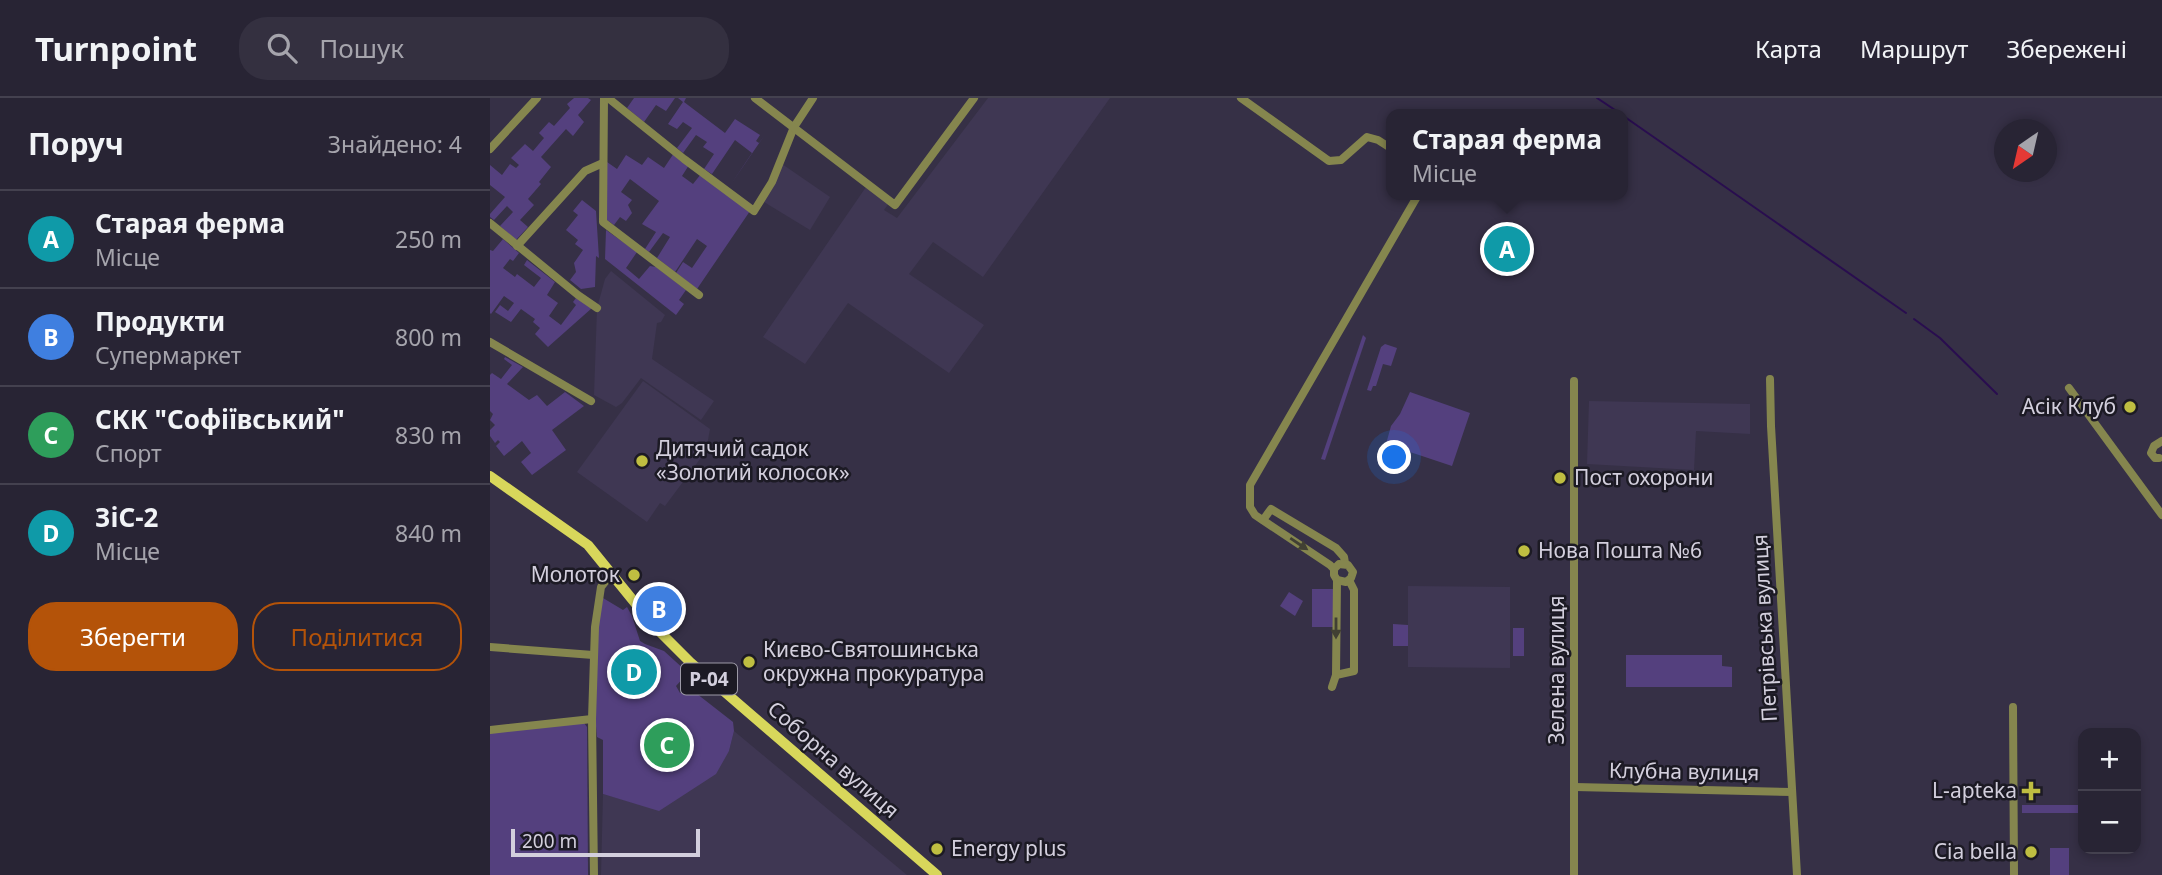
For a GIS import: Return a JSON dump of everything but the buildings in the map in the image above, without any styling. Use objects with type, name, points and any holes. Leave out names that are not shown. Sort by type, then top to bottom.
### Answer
[{"type":"main road","name":"Соборна вулиця","points":[[490,476],[580,538],[597,554],[653,625],[690,662],[937,875]]},
{"type":"street","points":[[490,149],[537,98]]},
{"type":"street","points":[[606,98],[754,211],[772,182],[794,127],[813,98]]},
{"type":"street","points":[[606,98],[603,222],[699,295]]},
{"type":"street","points":[[755,98],[895,205],[974,98]]},
{"type":"street","points":[[1241,98],[1329,161],[1341,160],[1367,137],[1386,146]]},
{"type":"street","points":[[517,246],[585,171],[603,163]]},
{"type":"street","points":[[1335,569],[1255,514],[1250,507],[1250,485],[1415,200]]},
{"type":"street","points":[[490,223],[597,308]]},
{"type":"street","points":[[490,342],[591,401]]},
{"type":"street","name":"Петрівська вулиця","points":[[1770,379],[1797,875]]},
{"type":"street","name":"Зелена вулиця","points":[[1574,381],[1574,875]]},
{"type":"street","points":[[2069,388],[2162,515]]},
{"type":"street","points":[[2161,460],[2151,453],[2154,446],[2162,440]]},
{"type":"street","points":[[1264,520],[1271,509],[1336,548],[1341,552],[1345,564]]},
{"type":"street","points":[[1332,687],[1336,675],[1337,580],[1334,575],[1339,564],[1350,566],[1353,572],[1349,580],[1337,580]]},
{"type":"street","points":[[594,875],[593,655],[598,595],[603,583],[612,573]]},
{"type":"street","points":[[1336,675],[1354,671],[1354,590],[1349,580]]},
{"type":"street","points":[[490,647],[593,655]]},
{"type":"street","points":[[2013,707],[2014,875]]},
{"type":"street","points":[[490,730],[592,719]]},
{"type":"street","name":"Клубна вулиця","points":[[1574,787],[1792,792]]},
{"type":"shaded area","points":[[574,98],[591,100],[578,115],[584,122],[573,136],[566,129],[541,157],[551,167],[528,199],[534,205],[520,220],[528,227],[516,240],[500,226],[513,212],[507,206],[494,220],[490,217],[505,197],[490,185],[490,165],[502,175],[510,164],[516,168],[519,165],[511,158],[525,144],[533,151],[544,138],[539,133],[549,122],[554,126],[570,108],[567,104]]},
{"type":"shaded area","points":[[634,98],[675,98],[666,111],[656,105],[644,122],[627,108]]},
{"type":"shaded area","points":[[678,98],[686,98],[684,102],[725,133],[735,119],[760,135],[756,141],[759,143],[764,136],[729,187],[752,153],[735,140],[712,174],[704,169],[714,154],[703,147],[707,142],[696,135],[683,153],[677,148],[692,128],[683,122],[677,129],[668,124],[683,102]]},
{"type":"shaded area","points":[[988,98],[1110,98],[983,277],[933,242],[909,274],[984,325],[949,373],[848,303],[805,364],[763,337],[866,187],[889,203],[884,210],[897,218]]},
{"type":"shaded area","points":[[674,153],[689,165],[682,176],[693,184],[701,174],[750,211],[697,289],[676,273],[683,262],[692,268],[707,246],[697,239],[675,272],[657,258],[670,237],[663,233],[649,252],[645,249],[656,232],[642,224],[659,201],[630,179],[621,192],[632,200],[628,205],[632,213],[626,221],[620,217],[614,225],[607,220],[607,162],[617,169],[626,155],[642,165],[648,157],[664,168]]},
{"type":"shaded area","points":[[782,164],[830,197],[810,230],[764,202]]},
{"type":"shaded area","points":[[582,200],[596,211],[599,258],[596,256],[595,287],[581,289],[570,280],[576,272],[574,263],[583,250],[575,244],[578,240],[566,230],[578,215],[573,211]]},
{"type":"shaded area","points":[[606,230],[637,252],[626,268],[639,279],[650,266],[656,267],[686,290],[679,300],[684,304],[676,315],[605,259]]},
{"type":"shaded area","points":[[503,239],[519,253],[503,268],[515,277],[517,274],[534,287],[541,278],[524,265],[527,260],[555,282],[547,295],[558,303],[549,316],[561,325],[576,305],[573,302],[576,298],[592,308],[548,347],[535,334],[540,328],[533,322],[535,319],[521,309],[511,322],[495,312],[500,305],[508,311],[514,303],[504,296],[490,313],[490,250],[493,251]]},
{"type":"shaded area","points":[[611,271],[665,315],[661,322],[657,323],[652,359],[714,401],[701,420],[641,378],[616,407],[594,395],[597,308],[605,279]]},
{"type":"shaded area","points":[[1363,335],[1366,338],[1325,460],[1321,459]]},
{"type":"shaded area","points":[[1385,344],[1397,348],[1391,366],[1383,364],[1376,386],[1373,386],[1371,391],[1367,390],[1381,347]]},
{"type":"shaded area","points":[[505,357],[523,367],[507,384],[529,400],[537,395],[547,406],[565,392],[584,406],[552,430],[566,450],[532,475],[521,462],[531,453],[522,441],[504,456],[496,446],[500,442],[498,440],[495,443],[490,436],[490,430],[495,425],[490,420],[493,414],[490,411],[490,375],[492,373],[501,379],[512,365]]},
{"type":"shaded area","name":"Дитячий садок «Золотий колосок»","points":[[643,381],[710,429],[706,451],[665,506],[660,503],[647,522],[577,472]]},
{"type":"shaded area","points":[[1410,392],[1470,413],[1452,466],[1386,444],[1391,426]]},
{"type":"shaded area","points":[[1589,401],[1750,404],[1750,434],[1696,431],[1694,470],[1587,464]]},
{"type":"shaded area","points":[[1408,586],[1510,587],[1510,668],[1408,667]]},
{"type":"shaded area","points":[[1312,589],[1333,589],[1334,627],[1312,627]]},
{"type":"shaded area","points":[[1289,592],[1303,601],[1295,616],[1280,606]]},
{"type":"shaded area","points":[[603,598],[623,610],[627,607],[640,641],[664,651],[686,671],[676,686],[680,693],[692,690],[733,722],[734,731],[729,751],[716,774],[659,811],[603,794],[603,740],[597,737],[595,715],[598,625]]},
{"type":"shaded area","points":[[1393,624],[1408,625],[1408,646],[1393,646]]},
{"type":"shaded area","points":[[1513,628],[1524,628],[1524,656],[1513,656]]},
{"type":"shaded area","points":[[1626,655],[1722,655],[1722,666],[1732,667],[1732,687],[1626,687]]},
{"type":"shaded area","points":[[584,723],[587,727],[588,875],[490,875],[490,733]]},
{"type":"shaded area","points":[[734,731],[907,875],[601,875],[603,794],[659,810],[729,751]]},
{"type":"shaded area","points":[[2022,805],[2078,805],[2078,813],[2022,813]]},
{"type":"shaded area","points":[[2050,848],[2069,848],[2069,875],[2050,875]]},
{"type":"waterway","points":[[1597,98],[1614,109]]},
{"type":"waterway","points":[[1628,119],[1906,313]]},
{"type":"waterway","points":[[1914,319],[1940,338],[1997,394]]},
{"type":"place","name":"Старая ферма","points":[[1507,249]]},
{"type":"place","name":"Асік Клуб","points":[[2130,407]]},
{"type":"place","name":"Дитячий садок «Золотий колосок»","points":[[642,461]]},
{"type":"place","name":"Пост охорони","points":[[1560,478]]},
{"type":"place","name":"Нова Пошта №6","points":[[1524,551]]},
{"type":"place","name":"Молоток","points":[[634,575]]},
{"type":"place","name":"Продукти","points":[[659,609]]},
{"type":"place","name":"Києво-Святошинська окружна прокуратура","points":[[749,662]]},
{"type":"place","name":"ЗіС-2","points":[[634,672]]},
{"type":"place","name":"СКК \"Софіївський\"","points":[[667,745]]},
{"type":"place","name":"L-apteka","points":[[2031,791]]},
{"type":"place","name":"Energy plus","points":[[937,849]]},
{"type":"place","name":"Cia bella","points":[[2031,852]]}]
